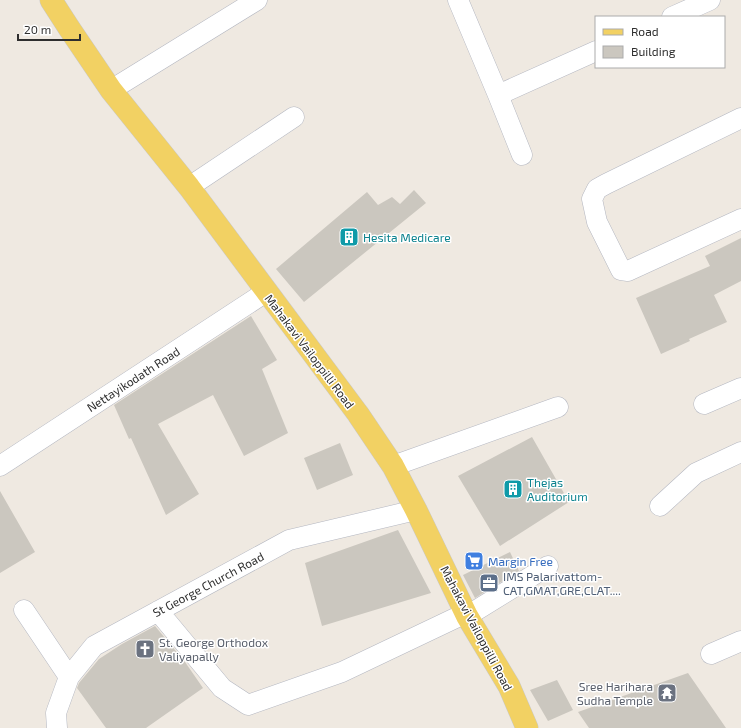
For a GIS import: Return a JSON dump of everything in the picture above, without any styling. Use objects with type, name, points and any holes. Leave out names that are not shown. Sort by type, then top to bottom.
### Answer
[{"type":"main road","name":"Mahakavi Vailoppilli Road","points":[[52,0],[69,28],[112,90],[189,187],[358,414],[392,466],[416,510],[467,614],[509,686],[527,728]]},
{"type":"street","points":[[112,90],[257,0]]},
{"type":"street","points":[[458,0],[522,155]]},
{"type":"street","points":[[674,16],[710,0]]},
{"type":"street","points":[[498,95],[595,51]]},
{"type":"street","points":[[189,187],[294,117]]},
{"type":"street","points":[[741,118],[606,184],[598,189],[592,199],[597,222],[621,270],[628,271],[741,219]]},
{"type":"street","name":"Nettayikodath Road","points":[[0,466],[266,292]]},
{"type":"street","points":[[704,404],[741,388]]},
{"type":"street","points":[[392,466],[558,407]]},
{"type":"street","points":[[660,506],[696,473],[741,452]]},
{"type":"street","name":"St George Church Road","points":[[57,728],[56,713],[69,677],[94,646],[289,540],[416,510]]},
{"type":"street","points":[[158,611],[222,688],[248,705],[342,672],[467,614],[548,566]]},
{"type":"street","points":[[24,610],[69,677]]},
{"type":"street","points":[[711,654],[741,641]]},
{"type":"building","name":"Hesita Medicare","points":[[414,190],[426,203],[304,302],[276,269],[367,192],[378,205],[392,197],[400,204]]},
{"type":"building","points":[[741,238],[741,281],[714,295],[727,322],[689,339],[690,341],[661,354],[636,298],[710,266],[705,256]]},
{"type":"building","points":[[251,316],[277,360],[262,369],[288,433],[244,456],[213,395],[158,424],[199,494],[166,515],[131,438],[129,439],[114,405]]},
{"type":"building","name":"Thejas Auditorium","points":[[532,437],[569,502],[500,546],[458,476]]},
{"type":"building","points":[[340,443],[353,475],[317,490],[304,458]]},
{"type":"building","points":[[0,491],[35,552],[0,573]]},
{"type":"building","points":[[398,530],[431,593],[322,626],[305,563]]},
{"type":"building","name":"IMS Palarivattom- CAT,GMAT,GRE,CLAT....","points":[[510,552],[519,571],[475,598],[463,575]]},
{"type":"building","name":"St. George Orthodox Valiyapally","points":[[155,626],[185,662],[203,688],[146,728],[106,728],[77,688],[79,683],[99,659],[122,644]]},
{"type":"building","name":"Sree Harihara Sudha Temple","points":[[688,673],[726,728],[589,728],[578,712]]},
{"type":"building","points":[[557,680],[573,710],[548,721],[530,690]]},
{"type":"place","name":"Hesita Medicare","points":[[349,237]]},
{"type":"place","name":"Thejas Auditorium","points":[[513,489]]},
{"type":"place","name":"Margin Free","points":[[474,561]]},
{"type":"place","name":"IMS Palarivattom- CAT,GMAT,GRE,CLAT....","points":[[489,583]]},
{"type":"place","name":"St. George Orthodox Valiyapally","points":[[145,649]]},
{"type":"place","name":"Sree Harihara Sudha Temple","points":[[667,693]]}]
